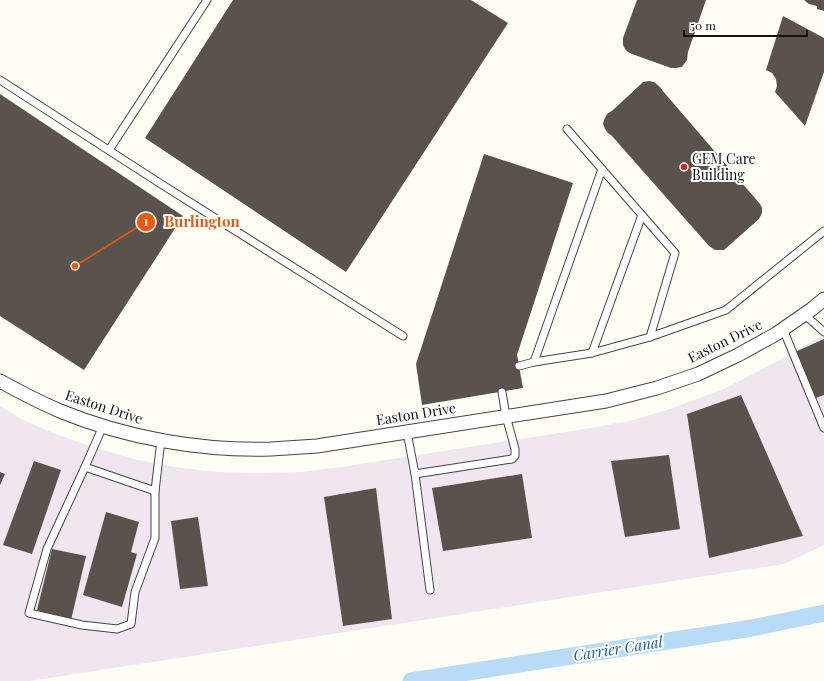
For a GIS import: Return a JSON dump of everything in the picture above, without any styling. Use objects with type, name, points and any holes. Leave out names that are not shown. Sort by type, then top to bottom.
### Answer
[{"type":"street","name":"Easton Drive","points":[[0,381],[27,396],[60,411],[103,426],[146,437],[191,445],[236,448],[272,449],[317,446],[606,401],[657,388],[698,374],[738,355],[784,328],[824,299]]},
{"type":"lane","points":[[109,150],[207,0]]},
{"type":"lane","points":[[0,80],[161,184],[403,336]]},
{"type":"lane","points":[[567,129],[675,253],[650,337]]},
{"type":"lane","points":[[534,362],[602,169]]},
{"type":"lane","points":[[592,353],[642,215]]},
{"type":"lane","points":[[519,366],[534,362],[592,353],[650,337],[726,310],[824,231]]},
{"type":"lane","points":[[804,314],[824,332]]},
{"type":"lane","points":[[784,328],[824,428]]},
{"type":"lane","points":[[415,474],[512,459],[515,456],[515,448],[506,416],[502,392]]},
{"type":"lane","points":[[103,426],[86,467],[47,549],[29,613],[82,625],[117,629],[131,624],[135,592],[155,538],[155,491],[161,440]]},
{"type":"lane","points":[[407,432],[415,474],[430,590]]},
{"type":"lane","points":[[86,467],[155,491]]},
{"type":"shaded area","points":[[824,334],[824,545],[784,564],[30,681],[0,681],[0,406],[21,419],[53,433],[95,448],[138,460],[174,467],[216,472],[301,472],[597,427],[633,420],[670,409],[726,388],[776,362]]},
{"type":"building","points":[[233,0],[471,0],[508,23],[346,272],[145,138]]},
{"type":"building","points":[[637,0],[706,0],[688,52],[687,60],[682,67],[671,68],[632,54],[625,49],[623,45],[623,38]]},
{"type":"building","points":[[804,0],[824,0],[824,11],[817,9],[817,6],[809,4]]},
{"type":"building","points":[[783,16],[824,38],[824,72],[805,126],[775,92],[777,86],[776,79],[772,73],[766,70]]},
{"type":"building","name":"GEM Care Building","points":[[643,82],[654,82],[660,87],[762,208],[762,213],[759,219],[724,250],[715,250],[709,246],[605,129],[603,124],[607,114]]},
{"type":"building","points":[[0,94],[183,216],[84,370],[0,316]]},
{"type":"building","points":[[484,154],[573,183],[517,355],[523,388],[422,405],[416,364]]},
{"type":"building","points":[[824,339],[824,395],[813,399],[795,352]]},
{"type":"building","points":[[741,395],[803,536],[709,558],[687,414]]},
{"type":"building","points":[[669,455],[680,529],[625,537],[611,461]]},
{"type":"building","points":[[34,461],[61,470],[32,554],[3,545]]},
{"type":"building","points":[[0,472],[5,474],[0,485]]},
{"type":"building","points":[[522,474],[532,538],[443,551],[432,488]]},
{"type":"building","points":[[376,488],[392,619],[343,626],[324,497]]},
{"type":"building","points":[[106,512],[139,522],[131,552],[137,554],[122,607],[83,595]]},
{"type":"building","points":[[198,517],[208,586],[180,589],[171,521]]},
{"type":"building","points":[[52,549],[86,556],[71,620],[37,610]]},
{"type":"waterway","name":"Carrier Canal","points":[[411,681],[752,628],[824,613]]},
{"type":"place","name":"GEM Care Building","points":[[684,167]]},
{"type":"place","name":"Burlington","points":[[75,266]]}]
